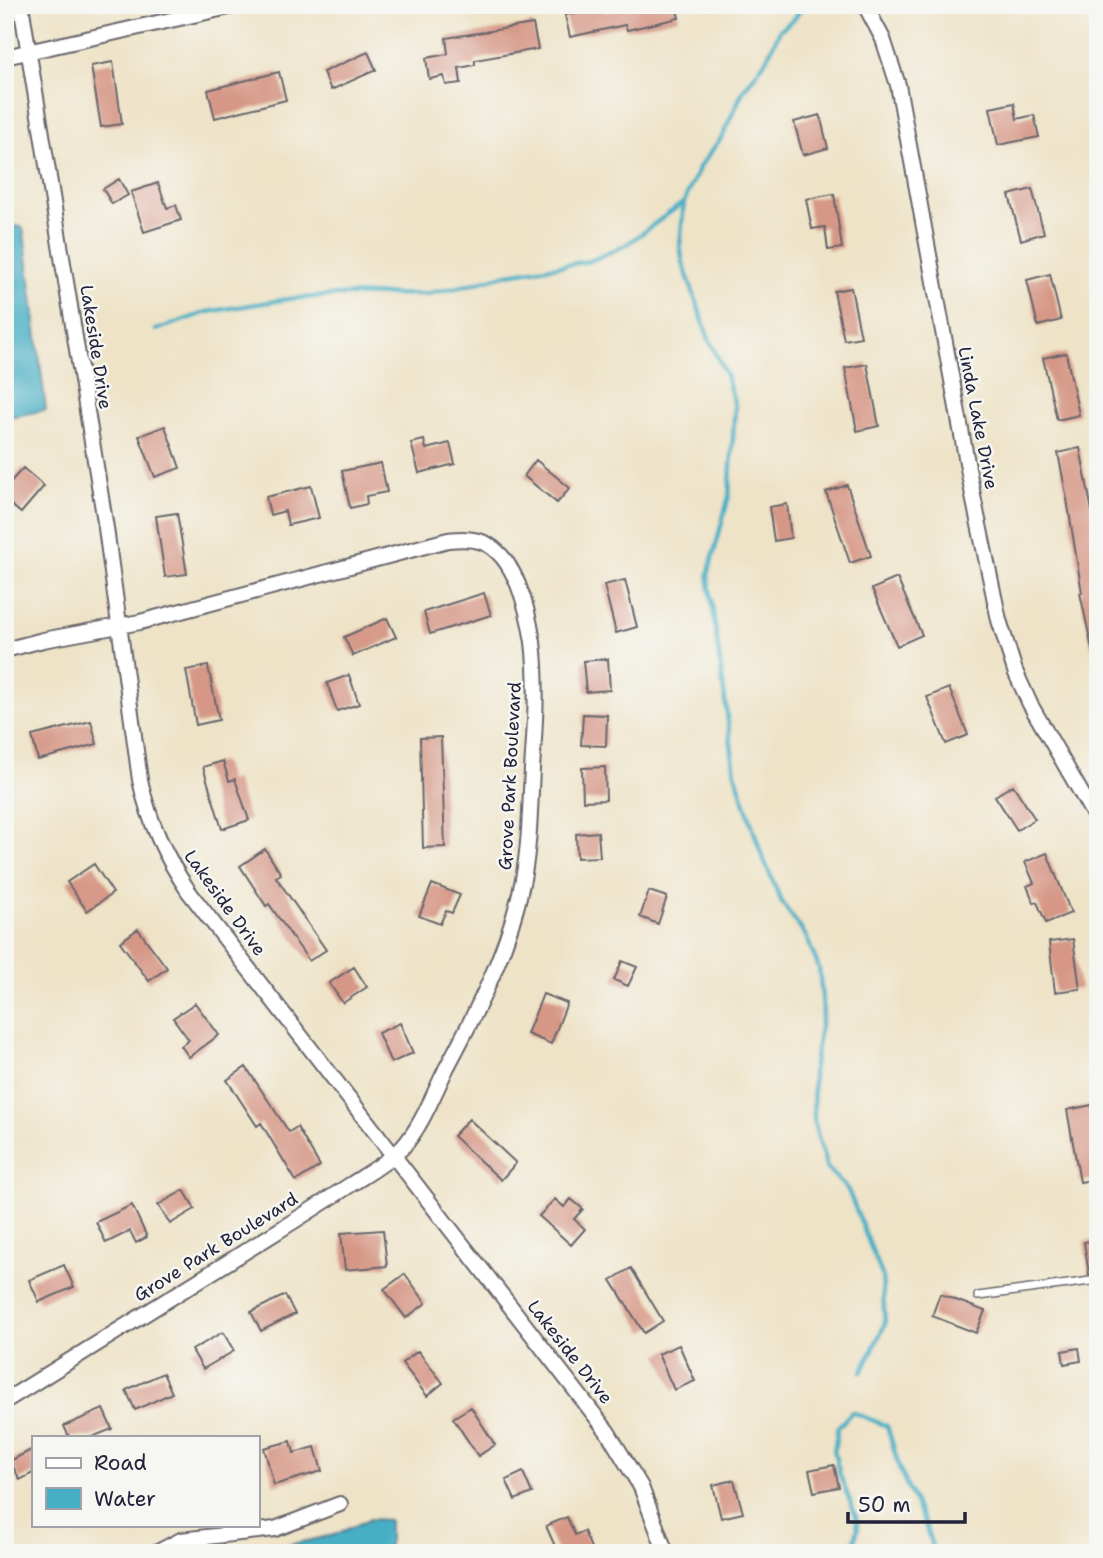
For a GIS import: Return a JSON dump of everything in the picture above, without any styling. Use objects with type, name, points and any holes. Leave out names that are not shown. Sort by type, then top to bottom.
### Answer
[{"type":"street","name":"Lakeside Drive","points":[[21,5],[93,445],[140,780],[156,837],[188,892],[607,1431],[641,1487],[666,1553]]},
{"type":"street","points":[[5,57],[238,5]]},
{"type":"street","name":"Linda Lake Drive","points":[[865,5],[883,39],[898,85],[971,487],[999,621],[1015,671],[1030,704],[1098,822]]},
{"type":"street","name":"Grove Park Boulevard","points":[[5,650],[215,603],[448,540],[468,539],[484,543],[497,551],[506,562],[527,611],[535,662],[535,723],[523,878],[499,960],[479,1006],[416,1127],[403,1146],[301,1217],[5,1401]]},
{"type":"street","points":[[156,1553],[181,1541],[275,1529],[340,1504]]},
{"type":"lane","points":[[978,1296],[1098,1280]]},
{"type":"water","points":[[5,227],[22,227],[24,232],[46,410],[5,418]]},
{"type":"water","points":[[370,1519],[389,1520],[389,1553],[250,1553],[334,1535]]},
{"type":"building","points":[[631,5],[676,5],[679,18],[627,30],[625,25],[570,37],[565,15],[604,6],[605,12]]},
{"type":"building","points":[[533,24],[538,49],[475,60],[475,65],[459,68],[461,83],[446,85],[444,76],[429,79],[426,58],[448,54],[446,38]]},
{"type":"building","points":[[368,52],[376,70],[331,90],[323,72]]},
{"type":"building","points":[[113,62],[122,124],[101,127],[91,66]]},
{"type":"building","points":[[279,72],[286,100],[215,118],[208,90]]},
{"type":"building","points":[[1014,103],[1017,119],[1034,115],[1039,137],[998,145],[990,108]]},
{"type":"building","points":[[820,115],[828,148],[803,155],[794,122]]},
{"type":"building","points":[[119,179],[128,195],[112,204],[103,189]]},
{"type":"building","points":[[158,183],[167,208],[176,205],[181,220],[144,232],[131,192]]},
{"type":"building","points":[[1032,189],[1044,233],[1021,240],[1009,195]]},
{"type":"building","points":[[834,194],[842,248],[828,250],[825,227],[812,229],[806,199]]},
{"type":"building","points":[[1050,274],[1061,320],[1038,326],[1027,280]]},
{"type":"building","points":[[851,288],[861,337],[844,340],[834,291]]},
{"type":"building","points":[[1066,353],[1079,415],[1057,420],[1043,358]]},
{"type":"building","points":[[867,364],[879,426],[857,431],[845,368]]},
{"type":"building","points":[[165,426],[180,468],[155,477],[139,436]]},
{"type":"building","points":[[424,440],[426,449],[450,443],[455,464],[419,473],[411,443]]},
{"type":"building","points":[[1080,448],[1098,542],[1098,648],[1092,649],[1080,593],[1058,453]]},
{"type":"building","points":[[536,460],[570,488],[557,503],[524,476]]},
{"type":"building","points":[[381,463],[387,492],[366,496],[367,504],[350,508],[342,471]]},
{"type":"building","points":[[23,468],[44,486],[21,513],[5,500],[5,488]]},
{"type":"building","points":[[847,485],[871,556],[850,563],[826,492]]},
{"type":"building","points":[[311,486],[319,518],[288,525],[285,511],[270,515],[266,497]]},
{"type":"building","points":[[787,504],[791,538],[774,541],[769,507]]},
{"type":"building","points":[[177,513],[187,574],[165,577],[156,516]]},
{"type":"building","points":[[897,578],[922,635],[897,646],[872,589]]},
{"type":"building","points":[[625,580],[637,627],[616,633],[604,585]]},
{"type":"building","points":[[484,593],[491,615],[430,634],[424,612]]},
{"type":"building","points":[[387,618],[396,637],[353,656],[344,637]]},
{"type":"building","points":[[608,659],[610,690],[586,692],[583,661]]},
{"type":"building","points":[[208,666],[219,720],[196,725],[186,670]]},
{"type":"building","points":[[349,675],[359,704],[337,711],[327,683]]},
{"type":"building","points":[[949,688],[968,735],[946,744],[927,697]]},
{"type":"building","points":[[583,714],[607,715],[606,746],[581,745]]},
{"type":"building","points":[[91,721],[97,744],[38,760],[32,736]]},
{"type":"building","points":[[441,737],[445,847],[423,848],[420,738]]},
{"type":"building","points":[[223,761],[229,781],[235,779],[249,820],[222,829],[203,767]]},
{"type":"building","points":[[605,767],[606,800],[583,801],[582,768]]},
{"type":"building","points":[[1013,785],[1035,819],[1017,830],[995,796]]},
{"type":"building","points":[[598,832],[600,857],[577,858],[576,834]]},
{"type":"building","points":[[265,849],[281,874],[276,877],[326,950],[309,961],[269,904],[266,906],[240,866]]},
{"type":"building","points":[[1047,853],[1071,913],[1046,923],[1027,886],[1034,883],[1025,862]]},
{"type":"building","points":[[94,864],[113,893],[87,911],[67,882]]},
{"type":"building","points":[[432,884],[460,895],[452,913],[446,911],[440,924],[419,916]]},
{"type":"building","points":[[649,891],[667,897],[658,924],[640,917]]},
{"type":"building","points":[[138,929],[167,968],[149,981],[120,942]]},
{"type":"building","points":[[1073,939],[1080,989],[1055,992],[1049,942]]},
{"type":"building","points":[[622,961],[637,967],[628,986],[614,980]]},
{"type":"building","points":[[354,967],[367,987],[343,1003],[329,983]]},
{"type":"building","points":[[543,994],[567,1003],[551,1044],[527,1034]]},
{"type":"building","points":[[195,1003],[219,1035],[189,1057],[181,1046],[189,1040],[173,1018]]},
{"type":"building","points":[[400,1023],[413,1053],[391,1063],[378,1033]]},
{"type":"building","points":[[246,1067],[289,1132],[297,1127],[320,1166],[296,1181],[261,1123],[257,1126],[227,1080]]},
{"type":"building","points":[[1092,1105],[1098,1134],[1098,1179],[1080,1182],[1067,1110]]},
{"type":"building","points":[[469,1119],[516,1163],[501,1180],[453,1136]]},
{"type":"building","points":[[184,1190],[195,1209],[170,1224],[158,1205]]},
{"type":"building","points":[[555,1199],[564,1207],[571,1199],[583,1209],[574,1219],[585,1229],[571,1245],[539,1216]]},
{"type":"building","points":[[132,1205],[147,1237],[136,1243],[130,1231],[106,1243],[96,1222]]},
{"type":"building","points":[[383,1230],[387,1266],[345,1270],[341,1233]]},
{"type":"building","points":[[1098,1240],[1098,1274],[1089,1275],[1084,1242]]},
{"type":"building","points":[[64,1265],[74,1287],[39,1302],[29,1280]]},
{"type":"building","points":[[631,1268],[663,1321],[644,1333],[611,1280]]},
{"type":"building","points":[[405,1274],[426,1303],[406,1318],[384,1289]]},
{"type":"building","points":[[940,1294],[985,1311],[976,1333],[932,1316]]},
{"type":"building","points":[[285,1295],[295,1314],[261,1331],[251,1312]]},
{"type":"building","points":[[223,1332],[234,1351],[203,1369],[192,1350]]},
{"type":"building","points":[[679,1345],[695,1381],[674,1390],[658,1354]]},
{"type":"building","points":[[1079,1348],[1081,1361],[1064,1364],[1062,1351]]},
{"type":"building","points":[[418,1351],[443,1383],[427,1396],[402,1363]]},
{"type":"building","points":[[163,1373],[172,1393],[135,1410],[126,1390]]},
{"type":"building","points":[[471,1407],[495,1445],[478,1456],[453,1418]]},
{"type":"building","points":[[103,1409],[112,1429],[94,1436],[69,1436],[64,1426]]},
{"type":"building","points":[[291,1441],[294,1453],[315,1447],[322,1471],[274,1485],[264,1448]]},
{"type":"building","points":[[32,1450],[32,1474],[20,1480],[10,1461]]},
{"type":"building","points":[[834,1465],[839,1487],[814,1492],[809,1470]]},
{"type":"building","points":[[523,1472],[532,1493],[515,1500],[506,1480]]},
{"type":"building","points":[[734,1480],[743,1513],[721,1518],[713,1485]]},
{"type":"building","points":[[567,1517],[575,1535],[584,1531],[591,1548],[580,1553],[558,1553],[546,1526]]},
{"type":"waterway","points":[[808,5],[780,30],[767,58],[743,91],[722,137],[700,166],[684,202],[680,246],[683,263],[709,339],[726,375],[735,406],[729,496],[708,575],[735,773],[761,853],[782,903],[806,936],[819,968],[823,1009],[813,1071],[814,1123],[827,1168],[848,1190],[882,1275],[885,1324],[862,1372]]},
{"type":"waterway","points":[[156,330],[207,312],[288,299],[339,295],[426,294],[508,274],[590,261],[626,245],[684,202]]},
{"type":"waterway","points":[[852,1412],[887,1426],[900,1470],[926,1527],[934,1553]]},
{"type":"waterway","points":[[851,1553],[858,1528],[834,1451],[838,1427],[852,1412]]}]
